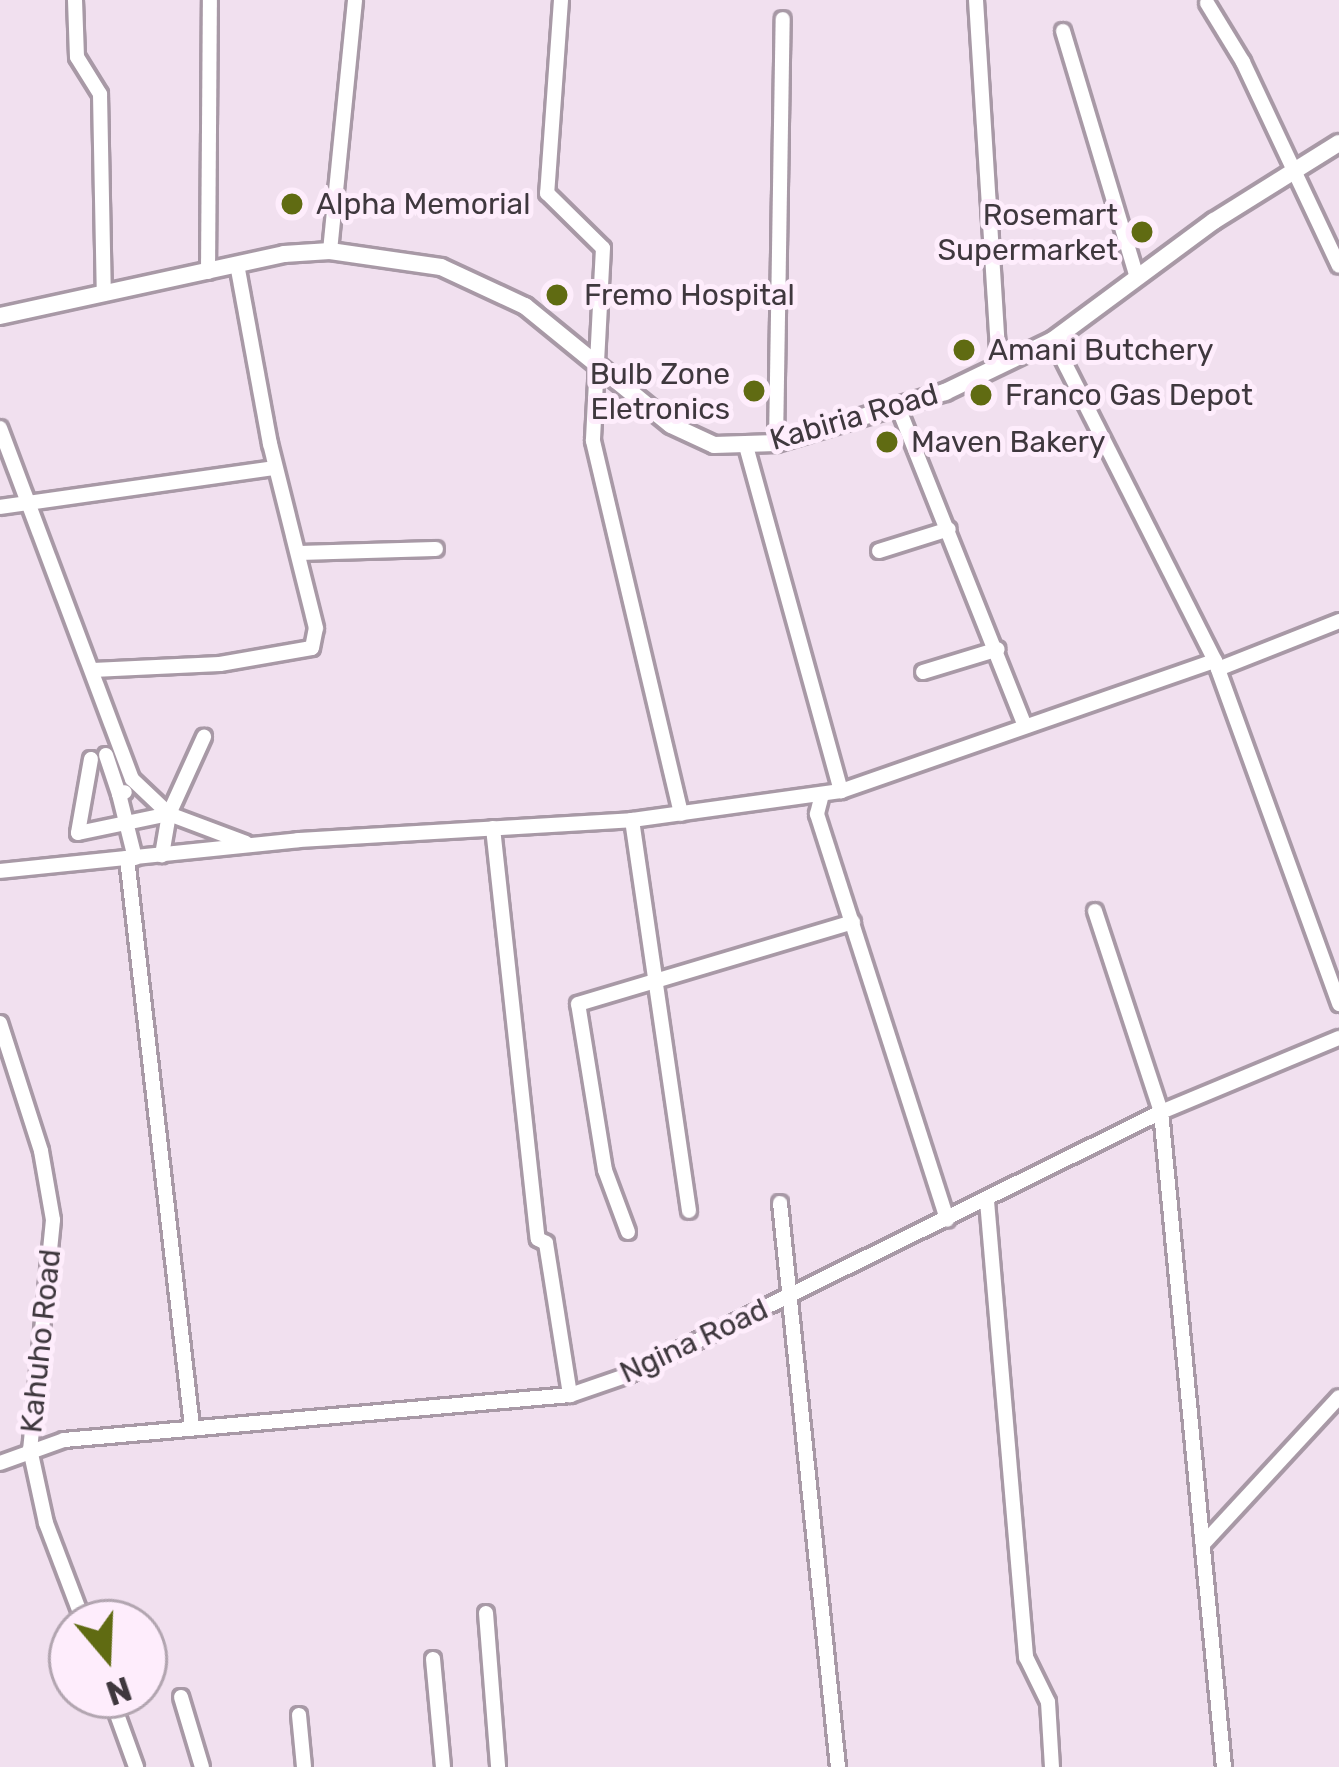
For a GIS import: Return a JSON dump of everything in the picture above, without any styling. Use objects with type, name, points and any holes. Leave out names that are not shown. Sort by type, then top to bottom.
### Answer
[{"type":"main road","name":"Kabiria Road","points":[[0,316],[237,265],[330,251],[441,267],[489,283],[671,425],[714,445],[776,443],[898,407],[1053,340],[1289,169],[1339,142]]},
{"type":"street","points":[[75,0],[77,57],[100,94],[104,294]]},
{"type":"street","points":[[208,272],[210,0]]},
{"type":"street","points":[[330,251],[356,0]]},
{"type":"street","points":[[560,0],[547,193],[603,248],[593,441],[681,814]]},
{"type":"street","points":[[976,0],[999,366]]},
{"type":"street","points":[[1207,3],[1244,62],[1289,169],[1339,266]]},
{"type":"street","points":[[776,443],[783,19]]},
{"type":"street","points":[[1064,31],[1136,277]]},
{"type":"street","points":[[93,670],[307,653],[316,628],[275,468],[237,265]]},
{"type":"street","points":[[1053,340],[1217,665],[1339,1004]]},
{"type":"street","points":[[898,407],[1025,726]]},
{"type":"street","points":[[0,428],[31,503],[56,590],[142,788],[169,814],[251,845]]},
{"type":"street","points":[[746,446],[841,791]]},
{"type":"street","points":[[0,507],[275,468]]},
{"type":"street","points":[[879,551],[949,530]]},
{"type":"street","points":[[298,553],[436,549]]},
{"type":"street","points":[[0,871],[251,845],[632,820],[841,791],[1339,621]]},
{"type":"street","points":[[923,672],[998,649]]},
{"type":"street","points":[[162,855],[169,814],[204,736]]},
{"type":"street","points":[[169,814],[126,822],[78,833],[99,757],[126,822],[192,1426]]},
{"type":"street","points":[[118,794],[142,788]]},
{"type":"street","points":[[822,794],[817,814],[947,1220]]},
{"type":"street","points":[[632,820],[689,1211]]},
{"type":"street","points":[[493,828],[538,1239],[546,1243],[570,1395]]},
{"type":"street","points":[[1095,911],[1161,1112],[1224,1767]]},
{"type":"street","points":[[628,1232],[605,1170],[578,1004],[853,922]]},
{"type":"street","name":"Kahuho Road","points":[[0,1023],[41,1151],[53,1220],[30,1450],[42,1510],[75,1599]]},
{"type":"street","name":"Ngina Road","points":[[0,1463],[30,1450],[192,1426],[570,1395],[795,1293],[1161,1112],[1339,1038]]},
{"type":"street","points":[[987,1201],[1026,1657],[1048,1702],[1052,1767]]},
{"type":"street","points":[[780,1203],[795,1293],[838,1767]]},
{"type":"street","points":[[1203,1544],[1339,1397]]},
{"type":"street","points":[[486,1613],[498,1767]]},
{"type":"street","points":[[433,1659],[443,1767]]},
{"type":"street","points":[[181,1697],[202,1767]]},
{"type":"street","points":[[299,1715],[304,1767]]},
{"type":"street","points":[[119,1719],[136,1767]]},
{"type":"place","name":"Alpha Memorial","points":[[292,204]]},
{"type":"place","name":"Rosemart Supermarket","points":[[1142,232]]},
{"type":"place","name":"Fremo Hospital","points":[[557,295]]},
{"type":"place","name":"Amani Butchery","points":[[964,350]]},
{"type":"place","name":"Bulb Zone Eletronics","points":[[754,391]]},
{"type":"place","name":"Franco Gas Depot","points":[[981,395]]},
{"type":"place","name":"Maven Bakery","points":[[887,442]]}]
